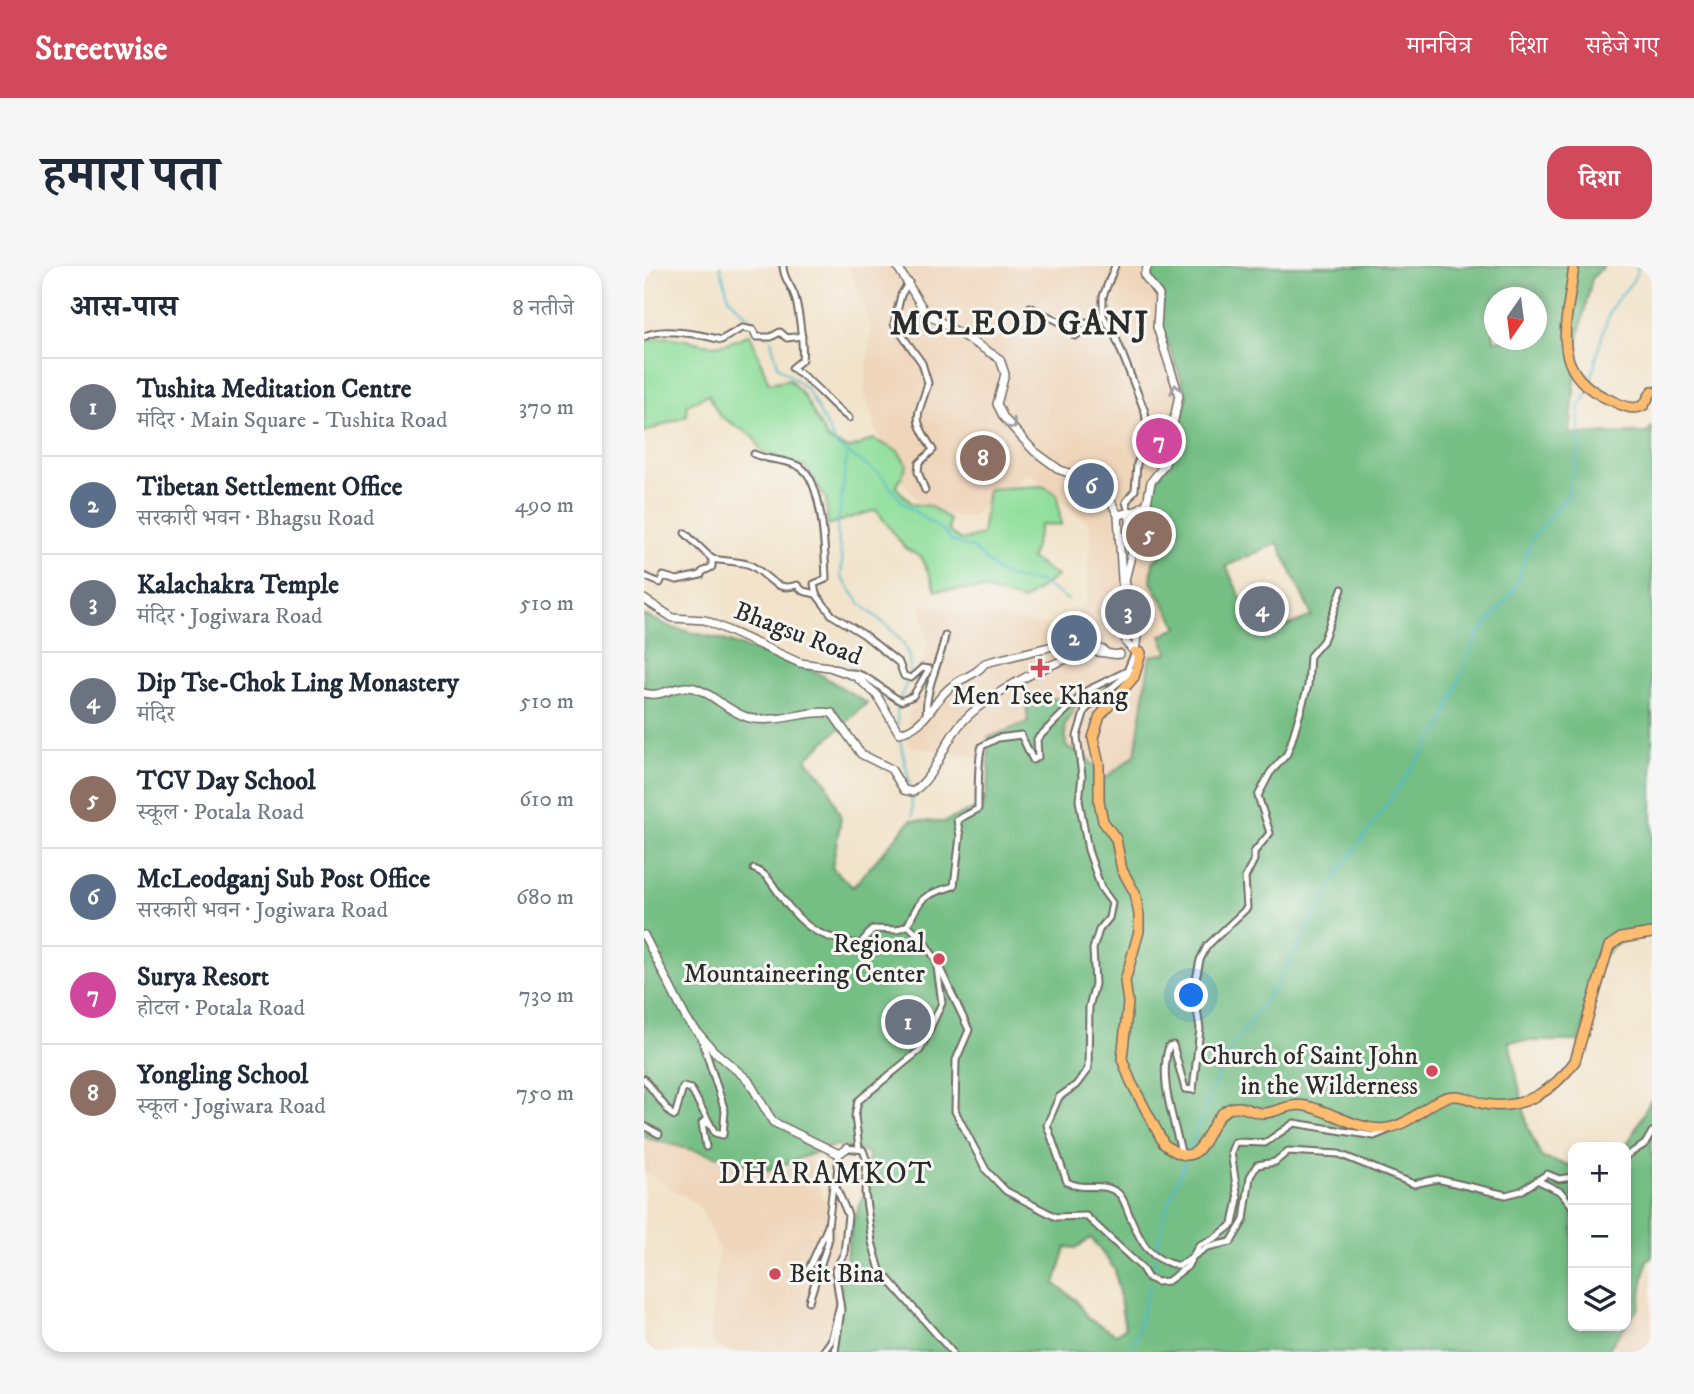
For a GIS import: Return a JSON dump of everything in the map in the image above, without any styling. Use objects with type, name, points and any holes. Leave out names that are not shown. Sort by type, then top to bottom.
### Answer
[{"type":"main road","points":[[1574,266],[1565,324],[1566,348],[1573,374],[1585,387],[1631,409],[1638,408],[1652,391]]},
{"type":"main road","points":[[1135,652],[1141,653],[1142,657],[1134,677],[1105,709],[1093,737],[1099,765],[1099,801],[1103,821],[1116,839],[1122,870],[1135,893],[1139,915],[1139,931],[1125,981],[1128,1003],[1122,1059],[1131,1082],[1164,1144],[1172,1151],[1185,1153],[1206,1144],[1217,1118],[1227,1110],[1239,1107],[1255,1113],[1290,1105],[1306,1106],[1376,1129],[1410,1121],[1436,1101],[1454,1096],[1488,1105],[1516,1105],[1529,1100],[1563,1077],[1575,1061],[1609,946],[1621,938],[1652,933]]},
{"type":"street","points":[[783,266],[787,284],[794,293],[802,336],[802,359],[792,368],[807,377],[832,407],[849,418]]},
{"type":"street","points":[[897,266],[909,281],[925,312],[1000,359],[1005,374],[997,404],[1004,418],[1034,452],[1060,470],[1075,475],[1086,489],[1108,496],[1118,515],[1126,643],[1138,654],[1130,674],[1085,710],[1078,727],[1081,815],[1097,878],[1112,903],[1109,918],[1099,930],[1093,948],[1095,984],[1089,1007],[1088,1069],[1076,1085],[1059,1097],[1046,1125],[1067,1182],[1074,1186],[1108,1186],[1121,1196],[1141,1242],[1158,1260],[1179,1266],[1207,1247],[1231,1242],[1244,1220],[1250,1177],[1257,1165],[1275,1162],[1288,1151],[1339,1154],[1414,1184],[1437,1179],[1506,1195],[1521,1191],[1547,1174],[1559,1179],[1568,1178]]},
{"type":"street","points":[[754,869],[768,875],[794,914],[827,939],[860,944],[873,929],[897,930],[908,925],[919,901],[930,892],[954,886],[960,836],[957,820],[978,809],[981,769],[978,754],[982,746],[998,738],[1021,735],[1033,760],[1038,757],[1037,739],[1086,691],[1127,671],[1135,652],[1137,636],[1125,580],[1133,548],[1126,502],[1135,490],[1137,464],[1147,437],[1145,412],[1114,332],[1103,316],[1103,296],[1115,266]]},
{"type":"street","points":[[1118,515],[1147,503],[1151,482],[1164,464],[1169,431],[1178,404],[1174,376],[1157,327],[1158,295],[1144,275],[1148,266]]},
{"type":"street","points":[[909,281],[901,295],[894,324],[922,363],[928,383],[918,405],[917,424],[921,435],[933,450],[919,463],[918,472],[925,490]]},
{"type":"street","points":[[1030,307],[1072,328],[1079,328],[1092,318],[1103,316]]},
{"type":"street","points":[[1075,336],[1103,316]]},
{"type":"street","points":[[644,337],[649,333],[703,334],[720,340],[742,328],[753,330],[757,337],[771,337],[780,332],[787,338],[802,336]]},
{"type":"street","points":[[754,453],[765,459],[791,462],[814,480],[818,514],[825,534],[827,579],[814,584],[816,594],[832,615],[863,634],[899,663],[906,677],[922,668],[929,669],[913,696],[898,700],[886,695],[865,675],[848,673]]},
{"type":"street","points":[[685,533],[712,559],[747,563],[775,585],[785,589],[797,585],[803,591],[816,594]]},
{"type":"street","points":[[644,576],[660,583],[663,576],[677,580],[694,577],[712,568],[712,559]]},
{"type":"street","points":[[1185,1153],[1167,1088],[1167,1053],[1169,1046],[1173,1045],[1185,1090],[1193,1090],[1200,1029],[1194,989],[1200,960],[1207,946],[1247,908],[1245,878],[1254,860],[1254,852],[1270,834],[1258,796],[1270,773],[1287,754],[1308,686],[1310,656],[1323,641],[1342,589]]},
{"type":"street","name":"Bhagsu Road","points":[[644,599],[673,618],[705,620],[800,663],[848,673],[876,694],[893,719],[897,732],[915,727],[926,719]]},
{"type":"street","points":[[926,719],[927,691],[930,678],[940,665],[945,636]]},
{"type":"street","points":[[926,719],[953,685],[977,673],[985,663],[1073,641],[1120,654]]},
{"type":"street","points":[[644,693],[665,693],[685,687],[699,689],[725,707],[751,718],[796,718],[822,711],[832,713],[861,754],[891,769],[904,790],[913,792],[928,781],[956,729],[991,698],[1036,671],[1070,657],[1096,652],[1135,652]]},
{"type":"street","points":[[908,925],[923,940],[936,960],[969,1030],[956,1060],[955,1111],[968,1140],[995,1181],[1006,1191],[1056,1217],[1086,1216],[1141,1267],[1148,1278],[1157,1282],[1177,1275],[1187,1267],[1189,1259],[1205,1240],[1215,1238],[1233,1224],[1238,1199],[1231,1152],[1235,1142],[1265,1143],[1294,1123],[1374,1136],[1397,1125]]},
{"type":"street","points":[[644,935],[656,965],[671,986],[687,1020],[748,1080],[773,1122],[839,1154]]},
{"type":"street","points":[[936,960],[942,1003],[920,1050],[858,1101],[855,1116],[859,1148],[867,1161],[865,1194],[872,1242],[880,1270],[952,1352]]},
{"type":"street","points":[[700,1034],[725,1111],[723,1135],[716,1133],[705,1121],[702,1123],[706,1147]]},
{"type":"street","points":[[644,1079],[671,1114],[676,1116],[683,1087],[691,1089],[711,1127]]},
{"type":"street","points":[[644,1126],[659,1134]]},
{"type":"street","points":[[1631,1153],[1645,1144],[1652,1132]]},
{"type":"street","points":[[809,1301],[828,1242],[839,1154],[848,1148],[859,1148]]},
{"type":"street","points":[[835,1352],[841,1302],[835,1270],[844,1253],[848,1215],[836,1187],[836,1165]]},
{"type":"street","points":[[1537,1180],[1561,1192],[1571,1205]]},
{"type":"street","points":[[807,1273],[828,1226]]},
{"type":"street","points":[[823,1352],[831,1341],[841,1302]]},
{"type":"shaded area","points":[[849,266],[1207,266],[1198,444],[1139,783],[907,746],[910,703],[928,641],[920,604],[1059,628],[1087,600],[1090,525],[1029,473],[970,517],[927,512],[889,466],[864,394],[871,328]]},
{"type":"shaded area","points":[[644,1132],[697,1154],[776,1172],[809,1159],[835,1229],[841,1296],[831,1352],[727,1352],[709,1339],[719,1249],[699,1206],[644,1171]]},
{"type":"shaded area","points":[[1652,1266],[1652,1352],[1606,1352],[1621,1331],[1631,1331],[1631,1318],[1639,1307]]},
{"type":"green space","points":[[1152,266],[1604,266],[1592,278],[1579,335],[1570,434],[1647,433],[1652,427],[1652,933],[1615,944],[1599,960],[1580,1041],[1509,1041],[1528,1128],[1542,1158],[1568,1165],[1568,1331],[1621,1331],[1606,1352],[830,1352],[852,1223],[864,1194],[869,1153],[836,1145],[769,1170],[646,1138],[644,1135],[644,615],[673,628],[720,639],[816,672],[867,703],[806,759],[827,783],[841,818],[832,868],[853,887],[911,820],[944,822],[984,805],[989,776],[988,738],[1028,722],[1026,700],[1070,698],[1079,701],[1065,725],[1066,747],[1087,756],[1103,780],[1135,755],[1150,656],[1168,653],[1161,636],[1178,627],[1151,582],[1153,562],[1173,544],[1150,505],[1154,484],[1171,459],[1187,396],[1162,327],[1162,296],[1148,271]],"holes":[[[1278,543],[1312,616],[1259,637],[1226,566]],[[1091,1238],[1115,1270],[1125,1328],[1116,1334],[1089,1319],[1076,1300],[1055,1284],[1066,1247],[1077,1248]]]},
{"type":"green space","points":[[750,334],[769,383],[789,379],[804,396],[828,440],[849,449],[873,439],[898,451],[907,465],[896,487],[912,504],[930,506],[949,519],[949,532],[961,540],[982,535],[988,489],[1043,486],[1057,494],[1061,525],[1041,524],[1031,559],[1057,576],[1023,601],[984,589],[936,590],[922,558],[905,548],[876,510],[828,525],[826,498],[805,466],[762,452],[754,437],[720,416],[708,394],[687,405],[687,416],[644,432],[644,342],[675,338],[714,345]]},
{"type":"green space","points":[[1652,1098],[1652,1256],[1647,1260],[1639,1307],[1631,1318],[1631,1142],[1629,1142]]},
{"type":"waterway","points":[[720,266],[729,298],[768,336]]},
{"type":"waterway","points":[[1590,383],[1608,317],[1615,302],[1634,279],[1638,266]]},
{"type":"waterway","points":[[771,340],[778,366],[807,389],[837,446],[881,475],[903,503],[942,530],[952,541],[973,548],[998,572],[1020,580],[1041,582],[1068,600]]},
{"type":"waterway","points":[[1189,1150],[1224,1059],[1280,979],[1340,871],[1442,726],[1475,639],[1513,592],[1532,539],[1566,497],[1579,452],[1579,409],[1588,392]]},
{"type":"waterway","points":[[847,454],[837,532],[842,562],[841,577],[861,604],[900,639],[909,657],[909,675],[898,706],[898,725]]},
{"type":"waterway","points":[[899,736],[910,784]]},
{"type":"waterway","points":[[911,795],[913,816]]},
{"type":"waterway","points":[[1156,1253],[1164,1216],[1186,1159]]},
{"type":"waterway","points":[[1151,1275],[1155,1259]]},
{"type":"waterway","points":[[1132,1352],[1150,1284]]},
{"type":"place","name":"Surya Resort","points":[[1159,441]]},
{"type":"place","name":"Yongling School","points":[[983,458]]},
{"type":"place","name":"McLeodganj Sub Post Office","points":[[1091,486]]},
{"type":"place","name":"TCV Day School","points":[[1149,534]]},
{"type":"place","name":"Dip Tse-Chok Ling Monastery","points":[[1262,609]]},
{"type":"place","name":"Kalachakra Temple","points":[[1128,612]]},
{"type":"place","name":"Tibetan Settlement Office","points":[[1074,638]]},
{"type":"place","name":"Men Tsee Khang","points":[[1040,668]]},
{"type":"place","name":"Regional Mountaineering Center","points":[[939,959]]},
{"type":"place","name":"Tushita Meditation Centre","points":[[908,1022]]},
{"type":"place","name":"Church of Saint John in the Wilderness","points":[[1432,1071]]},
{"type":"place","name":"Beit Bina","points":[[775,1274]]},
{"type":"district","name":"MCLEOD GANJ","points":[[1020,324]]},
{"type":"district","name":"DHARAMKOT","points":[[826,1174]]}]
